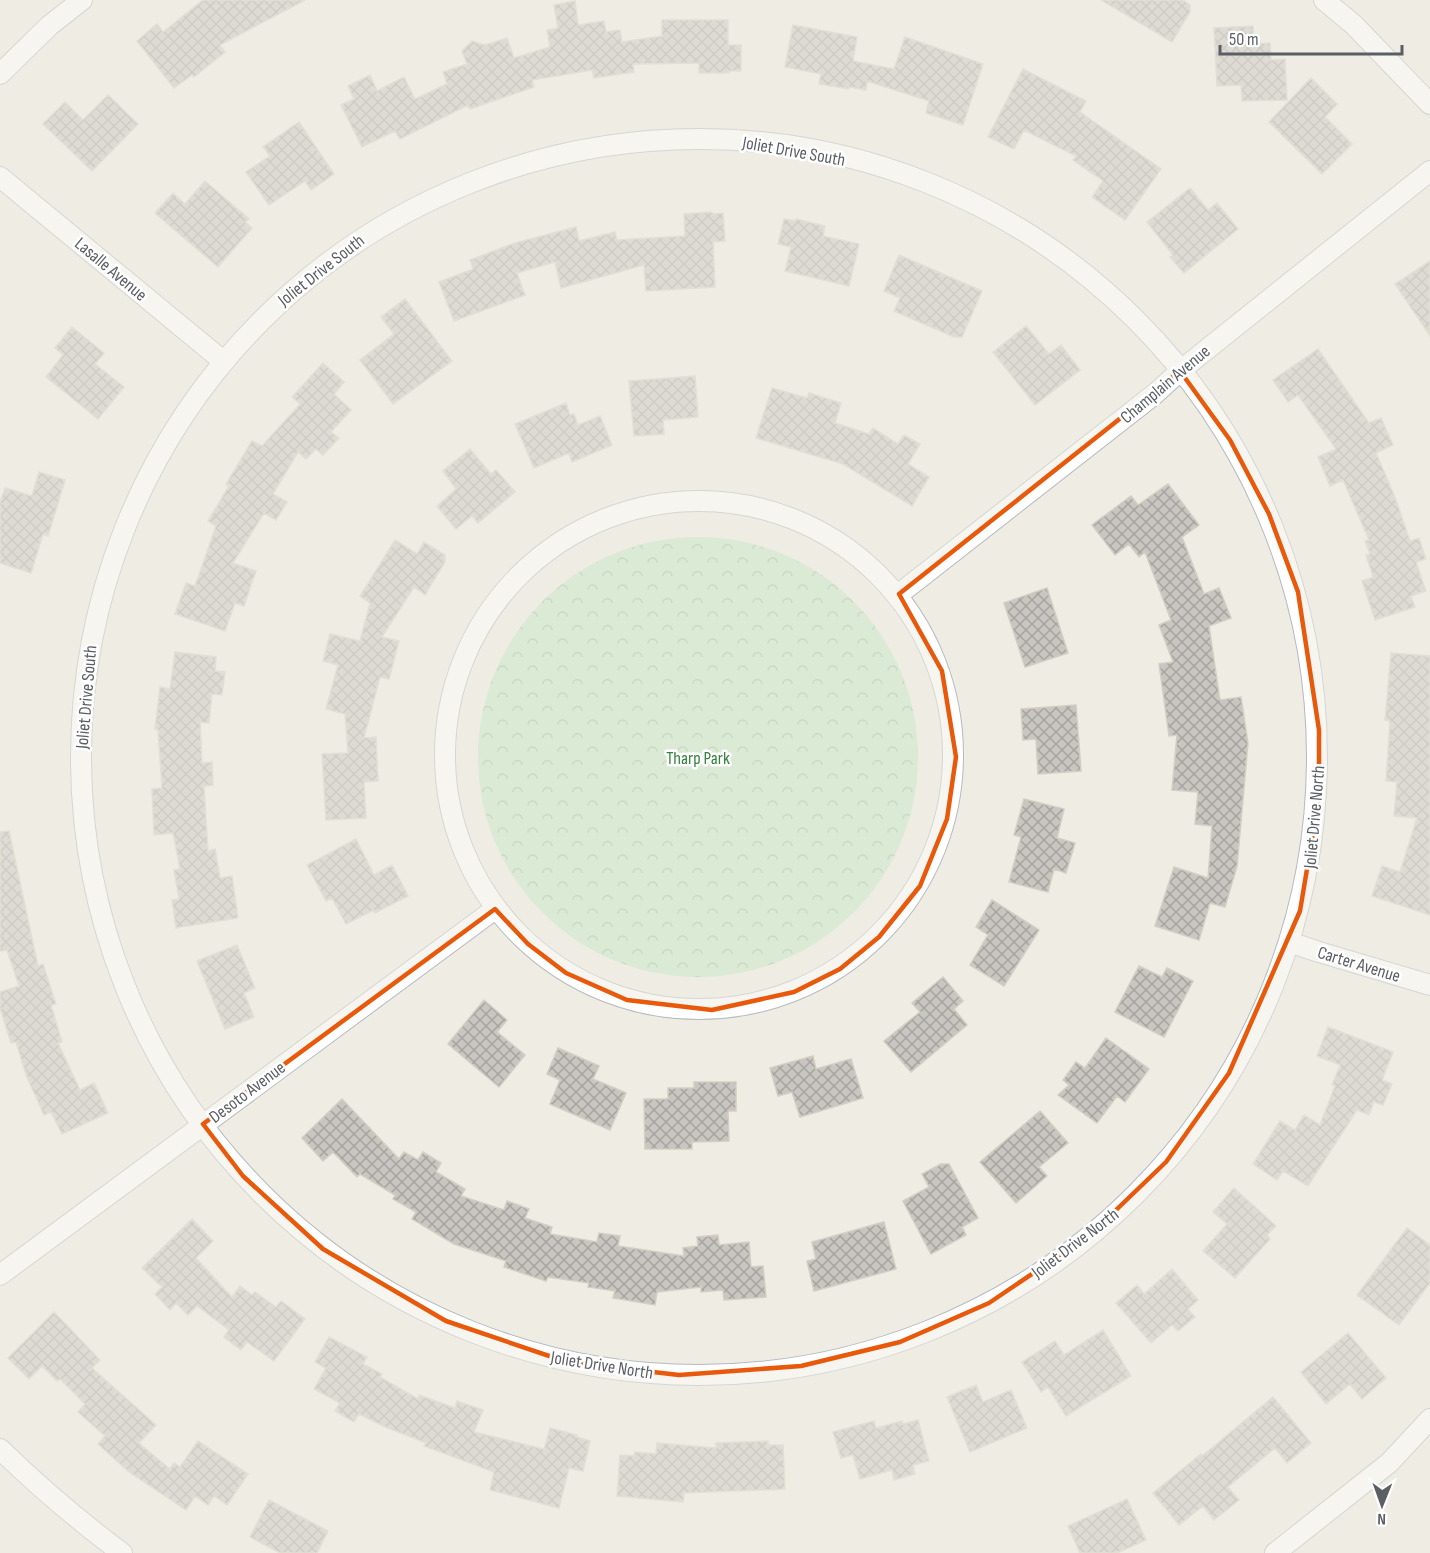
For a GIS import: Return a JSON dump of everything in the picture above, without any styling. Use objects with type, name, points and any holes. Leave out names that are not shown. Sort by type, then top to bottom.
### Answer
[{"type":"street","points":[[0,74],[49,26],[82,0]]},
{"type":"street","points":[[1324,0],[1354,25],[1430,104]]},
{"type":"street","name":"Joliet Drive South","points":[[203,1124],[148,1041],[108,941],[91,876],[84,836],[80,737],[84,688],[98,602],[124,524],[150,472],[204,386],[243,337],[288,293],[321,265],[364,236],[439,196],[493,174],[574,152],[660,140],[756,142],[809,149],[851,160],[902,176],[963,200],[1089,279],[1128,314],[1180,370]]},
{"type":"street","name":"Champlain Avenue","points":[[899,594],[1156,393],[1180,370],[1430,171]]},
{"type":"street","name":"Lasalle Avenue","points":[[0,177],[223,362]]},
{"type":"street","name":"Joliet Drive North","points":[[203,1124],[243,1176],[268,1201],[323,1249],[368,1279],[425,1311],[467,1330],[567,1362],[641,1373],[708,1376],[765,1372],[853,1355],[900,1342],[989,1303],[1064,1256],[1130,1200],[1166,1162],[1205,1112],[1229,1073],[1253,1026],[1289,942],[1300,911],[1312,860],[1319,797],[1319,730],[1312,660],[1298,592],[1269,514],[1230,440],[1180,370]]},
{"type":"street","points":[[718,500],[795,518],[860,556],[899,594],[942,671],[956,757],[947,819],[920,886],[879,937],[840,969],[794,992],[754,1004],[712,1010],[627,1000],[566,973],[528,944],[495,909],[469,868],[452,821],[443,754],[453,684],[482,620],[532,561],[603,518],[657,503],[718,500]]},
{"type":"street","name":"Desoto Avenue","points":[[0,1275],[495,909]]},
{"type":"street","name":"Carter Avenue","points":[[1289,942],[1430,985]]},
{"type":"street","points":[[1275,1553],[1389,1463],[1430,1419]]},
{"type":"street","points":[[0,1449],[62,1505],[122,1553]]},
{"type":"highlighted area","points":[[1180,371],[1230,440],[1269,514],[1298,592],[1319,730],[1319,797],[1300,911],[1229,1073],[1166,1162],[1091,1234],[989,1303],[900,1342],[801,1366],[679,1375],[567,1362],[446,1321],[323,1249],[243,1176],[203,1124],[495,909],[528,944],[566,973],[627,1000],[712,1010],[794,992],[840,969],[879,937],[920,886],[947,819],[956,757],[942,671],[899,594]]},
{"type":"green space","name":"Tharp Park","points":[[698,537],[741,541],[782,554],[820,574],[854,601],[881,635],[901,673],[914,714],[918,757],[914,800],[901,841],[881,879],[854,913],[820,940],[782,960],[741,973],[698,977],[655,973],[614,960],[576,940],[542,913],[515,879],[495,841],[482,800],[478,757],[482,714],[495,673],[515,635],[542,601],[576,574],[614,554],[655,541]]},
{"type":"building","points":[[203,0],[305,0],[220,45],[225,52],[194,77],[192,75],[174,88],[137,41],[157,24],[163,32]]},
{"type":"building","points":[[1101,0],[1183,0],[1190,5],[1190,12],[1172,42]]},
{"type":"building","points":[[575,1],[578,25],[604,21],[606,32],[620,30],[622,42],[662,36],[662,20],[728,20],[728,45],[741,45],[741,71],[699,73],[699,63],[633,64],[634,72],[594,78],[592,70],[532,80],[534,87],[470,109],[468,105],[400,139],[395,131],[362,147],[341,105],[354,99],[348,86],[370,75],[377,91],[404,77],[415,99],[447,84],[443,72],[467,64],[462,51],[472,41],[485,45],[507,38],[514,58],[550,47],[547,30],[558,28],[554,5]]},
{"type":"building","points":[[793,25],[857,37],[853,61],[894,69],[905,37],[983,64],[963,125],[926,113],[929,101],[867,81],[866,90],[819,84],[821,74],[785,67]]},
{"type":"building","points":[[1253,26],[1254,44],[1270,43],[1271,60],[1285,59],[1287,100],[1242,101],[1241,85],[1217,86],[1214,28]]},
{"type":"building","points":[[1023,69],[1086,101],[1080,112],[1161,169],[1125,220],[1092,197],[1103,181],[1073,160],[1076,156],[1024,130],[1014,149],[988,137]]},
{"type":"building","points":[[1311,78],[1337,104],[1325,117],[1352,144],[1322,174],[1269,122]]},
{"type":"building","points":[[108,95],[138,124],[92,171],[43,124],[65,102],[83,120]]},
{"type":"building","points":[[299,122],[334,174],[311,190],[305,181],[269,205],[246,172],[270,156],[263,147]]},
{"type":"building","points":[[205,181],[249,219],[245,222],[252,228],[218,267],[155,213],[173,193],[185,204]]},
{"type":"building","points":[[1190,188],[1208,210],[1217,203],[1238,229],[1184,273],[1170,257],[1173,255],[1147,222]]},
{"type":"building","points":[[712,212],[712,214],[723,213],[725,241],[713,242],[715,287],[646,291],[644,265],[561,288],[555,262],[517,273],[525,295],[454,321],[439,282],[473,269],[470,260],[515,243],[576,227],[579,241],[615,232],[617,240],[685,236],[684,214]]},
{"type":"building","points":[[784,219],[796,221],[796,219],[825,226],[823,236],[859,244],[849,286],[785,271],[791,247],[778,244]]},
{"type":"building","points":[[899,255],[982,291],[962,337],[954,337],[894,311],[900,298],[884,291]]},
{"type":"building","points":[[1430,261],[1430,336],[1395,284]]},
{"type":"building","points":[[405,299],[452,361],[393,404],[360,360],[394,334],[381,317]]},
{"type":"building","points":[[1026,326],[1049,354],[1061,345],[1080,370],[1035,405],[993,352]]},
{"type":"building","points":[[72,327],[104,353],[95,364],[124,387],[98,419],[46,377],[63,355],[55,348]]},
{"type":"building","points":[[1318,349],[1369,423],[1381,418],[1393,445],[1376,453],[1395,497],[1410,541],[1419,538],[1426,559],[1416,562],[1426,591],[1411,596],[1415,607],[1375,620],[1362,581],[1373,577],[1366,555],[1370,554],[1365,541],[1369,540],[1343,480],[1330,486],[1318,457],[1336,449],[1298,395],[1288,402],[1273,380]]},
{"type":"building","points":[[323,363],[344,382],[334,394],[351,410],[331,432],[339,438],[323,455],[316,449],[306,459],[298,452],[273,494],[287,502],[276,520],[264,513],[233,563],[256,571],[244,606],[235,603],[225,631],[175,614],[186,583],[195,586],[216,526],[208,521],[229,486],[226,484],[252,441],[262,446],[300,404],[292,397]]},
{"type":"building","points":[[695,376],[698,417],[663,420],[664,434],[634,436],[629,381]]},
{"type":"building","points":[[772,388],[807,398],[809,393],[841,403],[835,423],[869,434],[873,428],[898,444],[904,435],[920,444],[908,464],[929,477],[912,506],[843,464],[756,438]]},
{"type":"building","points":[[566,403],[570,415],[574,414],[578,425],[600,416],[612,445],[572,462],[569,453],[534,468],[515,424]]},
{"type":"building","points":[[470,449],[491,474],[496,470],[515,492],[478,523],[472,516],[456,529],[437,506],[456,489],[443,471]]},
{"type":"building","points":[[39,472],[65,480],[48,536],[43,534],[31,573],[0,563],[0,502],[5,488],[32,496]]},
{"type":"building","points":[[1168,484],[1199,525],[1182,537],[1204,594],[1219,588],[1231,618],[1209,626],[1220,700],[1241,697],[1248,743],[1237,866],[1225,907],[1210,903],[1199,940],[1155,926],[1174,867],[1208,878],[1212,826],[1195,824],[1198,792],[1172,790],[1177,735],[1169,736],[1159,664],[1173,662],[1159,625],[1171,620],[1145,552],[1139,557],[1129,544],[1115,555],[1092,525],[1131,496],[1138,505]]},
{"type":"building","points":[[395,540],[417,554],[424,542],[445,555],[445,562],[425,595],[414,587],[382,637],[399,641],[389,679],[380,677],[364,738],[376,737],[378,781],[364,782],[366,818],[326,820],[322,754],[348,753],[345,714],[326,709],[338,665],[323,661],[330,634],[360,641],[370,603],[360,596]]},
{"type":"building","points":[[1047,588],[1068,653],[1025,667],[1004,603]]},
{"type":"building","points":[[175,652],[216,657],[215,671],[225,672],[222,695],[212,694],[209,723],[200,722],[202,763],[212,762],[213,785],[204,786],[208,851],[215,849],[220,878],[232,876],[238,918],[176,928],[172,900],[179,899],[174,870],[180,869],[173,833],[154,835],[152,789],[162,788],[158,730],[155,729],[160,687],[170,689]]},
{"type":"building","points":[[1391,653],[1430,656],[1430,915],[1372,896],[1382,866],[1400,872],[1417,818],[1394,816],[1397,782],[1386,781],[1390,721],[1385,720]]},
{"type":"building","points":[[1076,705],[1081,771],[1038,774],[1036,739],[1023,740],[1021,709]]},
{"type":"building","points":[[1024,799],[1064,809],[1057,838],[1075,843],[1066,873],[1054,869],[1048,892],[1009,882],[1021,837],[1014,835]]},
{"type":"building","points":[[9,831],[38,966],[43,964],[56,1004],[51,1005],[62,1042],[58,1043],[80,1090],[94,1083],[108,1113],[62,1134],[51,1112],[44,1115],[26,1075],[16,1042],[11,1043],[0,1008],[0,992],[19,986],[7,950],[0,951],[0,832]]},
{"type":"building","points":[[356,839],[374,875],[392,865],[408,896],[375,913],[374,910],[346,924],[332,898],[326,901],[307,865]]},
{"type":"building","points":[[992,900],[1039,930],[1004,986],[970,965],[988,935],[976,927]]},
{"type":"building","points":[[237,945],[255,988],[244,993],[254,1017],[225,1029],[197,961]]},
{"type":"building","points":[[1139,966],[1162,977],[1167,968],[1193,981],[1164,1037],[1115,1012]]},
{"type":"building","points":[[943,977],[963,1001],[954,1009],[967,1025],[911,1072],[884,1041],[920,1012],[912,1003]]},
{"type":"building","points":[[484,1000],[507,1020],[497,1032],[525,1055],[499,1087],[448,1044]]},
{"type":"building","points":[[1328,1027],[1393,1052],[1382,1080],[1392,1084],[1383,1105],[1374,1102],[1369,1115],[1357,1110],[1308,1186],[1283,1171],[1277,1180],[1253,1164],[1280,1121],[1295,1130],[1304,1115],[1320,1125],[1335,1086],[1332,1085],[1340,1065],[1317,1056]]},
{"type":"building","points":[[1106,1038],[1149,1069],[1125,1102],[1117,1096],[1097,1123],[1058,1095],[1069,1085],[1063,1080],[1076,1062],[1085,1068]]},
{"type":"building","points":[[558,1048],[599,1066],[593,1079],[626,1093],[610,1130],[550,1104],[560,1080],[547,1074]]},
{"type":"building","points":[[813,1056],[816,1069],[851,1059],[863,1098],[800,1117],[792,1092],[778,1096],[770,1068]]},
{"type":"building","points":[[694,1082],[736,1082],[736,1111],[728,1111],[729,1141],[692,1142],[692,1149],[645,1149],[644,1099],[668,1099],[668,1088],[694,1088]]},
{"type":"building","points":[[342,1099],[399,1159],[404,1152],[418,1160],[423,1152],[441,1163],[436,1172],[465,1189],[461,1196],[504,1210],[507,1201],[529,1209],[525,1218],[552,1227],[550,1234],[597,1242],[599,1233],[620,1236],[618,1246],[684,1256],[683,1248],[698,1246],[697,1237],[718,1235],[719,1245],[749,1242],[751,1267],[763,1266],[766,1297],[724,1300],[723,1290],[701,1292],[701,1287],[657,1292],[655,1305],[613,1298],[615,1291],[588,1287],[589,1283],[548,1277],[546,1281],[504,1267],[506,1261],[454,1244],[412,1219],[416,1212],[393,1199],[395,1195],[360,1174],[357,1177],[333,1152],[323,1161],[302,1138]]},
{"type":"building","points":[[1040,1111],[1068,1143],[1039,1167],[1047,1176],[1016,1203],[980,1162]]},
{"type":"building","points":[[941,1164],[949,1164],[978,1218],[962,1227],[966,1235],[931,1254],[903,1201],[929,1187],[922,1174]]},
{"type":"building","points":[[1234,1188],[1276,1226],[1267,1235],[1270,1239],[1235,1278],[1203,1251],[1227,1224],[1213,1212]]},
{"type":"building","points":[[192,1219],[213,1241],[196,1258],[232,1297],[240,1286],[252,1295],[255,1292],[276,1307],[281,1301],[305,1319],[274,1361],[247,1342],[241,1350],[224,1337],[229,1330],[197,1306],[188,1315],[176,1303],[170,1310],[155,1294],[162,1287],[142,1268]]},
{"type":"building","points":[[884,1222],[896,1269],[814,1291],[807,1261],[816,1259],[812,1242]]},
{"type":"building","points":[[1407,1228],[1430,1245],[1430,1283],[1399,1325],[1357,1295]]},
{"type":"building","points":[[1172,1269],[1198,1300],[1188,1309],[1195,1317],[1178,1331],[1172,1325],[1151,1343],[1116,1303],[1137,1285],[1144,1294]]},
{"type":"building","points":[[54,1312],[100,1360],[92,1368],[156,1425],[139,1443],[170,1469],[174,1463],[180,1467],[198,1441],[248,1474],[227,1505],[214,1496],[208,1505],[195,1496],[186,1510],[129,1472],[98,1444],[105,1436],[78,1412],[85,1404],[60,1379],[57,1381],[42,1366],[29,1379],[8,1358]]},
{"type":"building","points":[[1103,1330],[1131,1376],[1066,1416],[1048,1387],[1041,1392],[1022,1362],[1055,1341],[1064,1355]]},
{"type":"building","points":[[1348,1333],[1386,1378],[1362,1399],[1350,1384],[1326,1404],[1301,1372]]},
{"type":"building","points":[[329,1337],[367,1357],[363,1364],[382,1374],[380,1377],[418,1399],[419,1395],[455,1408],[457,1401],[483,1410],[474,1432],[544,1449],[550,1428],[590,1441],[583,1471],[569,1468],[559,1508],[490,1490],[494,1472],[424,1446],[426,1443],[359,1414],[354,1422],[335,1411],[340,1403],[314,1389],[326,1368],[315,1362]]},
{"type":"building","points":[[976,1385],[983,1402],[1011,1390],[1027,1428],[970,1452],[947,1397]]},
{"type":"building","points":[[1273,1397],[1311,1443],[1287,1463],[1275,1448],[1228,1487],[1239,1500],[1214,1520],[1203,1506],[1179,1525],[1153,1493]]},
{"type":"building","points":[[918,1420],[929,1461],[913,1465],[915,1474],[894,1480],[892,1470],[860,1479],[853,1455],[841,1458],[833,1432],[874,1421],[876,1428],[902,1421],[903,1424]]},
{"type":"building","points":[[768,1441],[768,1445],[783,1445],[785,1489],[684,1493],[683,1502],[617,1496],[620,1455],[634,1456],[635,1452],[656,1454],[657,1443],[716,1448],[716,1443]]},
{"type":"building","points":[[1127,1499],[1146,1540],[1117,1553],[1080,1553],[1068,1526]]},
{"type":"building","points":[[269,1500],[328,1531],[317,1553],[280,1553],[250,1537]]}]
